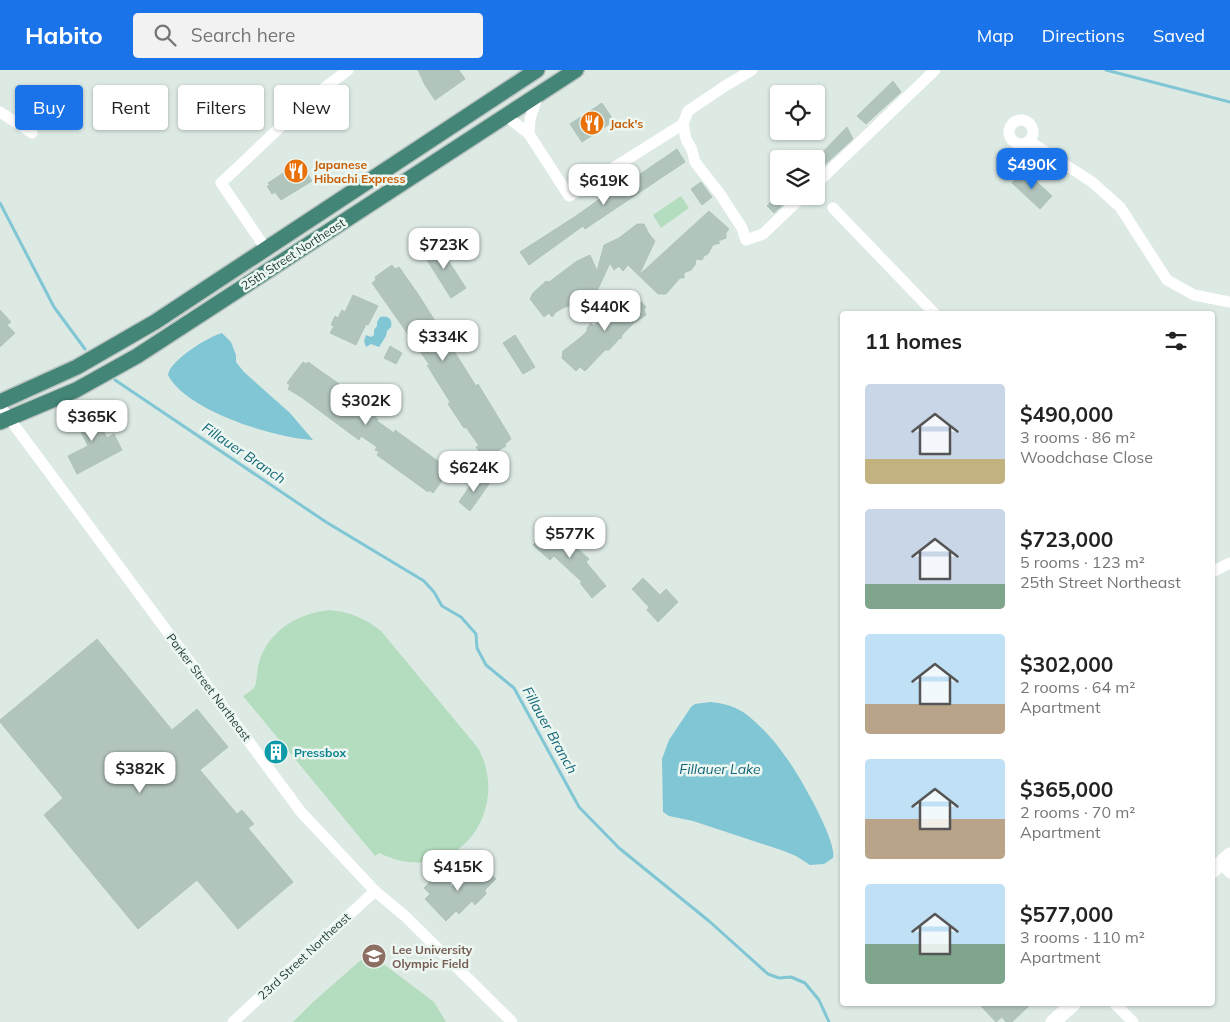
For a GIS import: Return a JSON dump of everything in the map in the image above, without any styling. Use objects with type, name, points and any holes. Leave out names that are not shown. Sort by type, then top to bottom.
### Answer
[{"type":"highway","name":"25th Street Northeast","points":[[0,404],[77,367],[155,322],[538,70]]},
{"type":"highway","name":"25th Street Northeast","points":[[5,420],[76,390],[137,356],[576,70]]},
{"type":"street","points":[[266,249],[221,183],[311,98],[348,70]]},
{"type":"street","points":[[752,70],[688,111],[683,124],[686,139],[692,150],[695,162],[720,194],[742,228],[746,240],[763,234],[794,205]]},
{"type":"street","points":[[825,175],[935,70]]},
{"type":"street","points":[[528,134],[530,119],[538,95]]},
{"type":"street","points":[[0,112],[32,133]]},
{"type":"street","points":[[506,116],[528,134],[569,196],[683,124]]},
{"type":"street","points":[[1029,141],[1092,182],[1120,208],[1167,280],[1194,295],[1230,302]]},
{"type":"street","points":[[833,208],[932,311]]},
{"type":"street","name":"Parker Street Northeast","points":[[0,404],[5,420],[301,812],[375,890],[512,1022]]},
{"type":"street","points":[[1215,570],[1230,563]]},
{"type":"street","name":"23rd Street Northeast","points":[[234,1022],[375,890]]},
{"type":"street","points":[[1053,1022],[1071,1006]]},
{"type":"street","points":[[1117,1006],[1133,1022]]},
{"type":"green space","points":[[681,196],[689,208],[661,228],[653,215]]},
{"type":"green space","points":[[330,610],[357,616],[381,631],[478,748],[486,768],[488,789],[485,809],[478,827],[466,843],[450,854],[431,861],[408,862],[379,853],[375,856],[243,696],[255,686],[260,659],[271,639],[279,631],[297,619]]},
{"type":"green space","points":[[369,953],[434,1002],[446,1022],[293,1022]]},
{"type":"water","points":[[380,317],[389,318],[391,327],[379,347],[371,344],[366,347],[364,341],[366,335],[371,337],[374,335],[374,330]]},
{"type":"water","points":[[222,333],[231,342],[236,355],[236,362],[244,372],[290,413],[313,440],[277,434],[233,420],[193,400],[178,388],[168,375],[170,369],[182,356],[199,344]]},
{"type":"water","name":"Fillauer Lake","points":[[710,702],[729,705],[742,711],[757,723],[777,745],[791,764],[823,823],[833,850],[833,858],[824,864],[810,865],[796,856],[781,850],[693,821],[669,816],[663,812],[662,759],[669,740],[691,707],[695,704]]},
{"type":"building","points":[[418,70],[459,70],[465,79],[435,100]]},
{"type":"building","points":[[893,81],[901,92],[866,124],[857,116]]},
{"type":"building","name":"Jack's","points":[[602,103],[614,121],[582,142],[570,124]]},
{"type":"building","points":[[847,127],[853,139],[825,164],[825,150]]},
{"type":"building","points":[[677,149],[685,162],[585,229],[583,226],[529,265],[520,252],[576,216],[622,183],[624,185]]},
{"type":"building","name":"Japanese Hibachi Express","points":[[300,162],[312,181],[281,200],[275,192],[272,194],[267,186],[270,185],[268,183]]},
{"type":"building","points":[[1024,170],[1052,196],[1040,209],[1012,183]]},
{"type":"building","points":[[701,182],[712,197],[702,205],[691,189]]},
{"type":"building","points":[[770,203],[770,205],[782,205],[774,213],[767,206]]},
{"type":"building","points":[[709,211],[729,229],[726,233],[726,238],[718,241],[720,243],[713,245],[702,260],[696,259],[695,265],[691,270],[684,273],[684,278],[680,278],[666,294],[658,294],[628,265],[623,271],[619,266],[614,270],[610,263],[596,293],[592,289],[582,296],[577,296],[571,300],[570,306],[556,312],[552,317],[549,313],[544,317],[530,299],[533,293],[546,281],[549,282],[577,261],[590,255],[597,271],[604,245],[619,238],[637,224],[644,224],[655,241],[639,275]]},
{"type":"building","points":[[436,242],[466,288],[451,298],[422,252]]},
{"type":"building","points":[[392,265],[395,269],[399,267],[418,294],[476,386],[478,384],[511,439],[505,444],[506,446],[487,457],[484,452],[481,454],[476,447],[479,446],[448,404],[450,402],[427,365],[431,367],[372,283],[376,280],[375,277]]},
{"type":"building","points":[[632,292],[646,307],[644,310],[646,315],[634,323],[622,335],[621,339],[609,350],[605,350],[585,371],[580,367],[576,371],[562,358],[563,351],[587,331],[591,323],[594,326],[621,296],[625,293],[629,295]]},
{"type":"building","points":[[353,295],[378,306],[368,325],[366,324],[356,345],[330,333],[334,326],[331,325],[335,316],[338,318],[342,310],[345,312]]},
{"type":"building","points":[[0,310],[11,322],[7,325],[15,333],[0,347]]},
{"type":"building","points":[[515,335],[535,367],[523,374],[503,343]]},
{"type":"building","points":[[390,346],[402,353],[396,364],[384,358]]},
{"type":"building","points":[[303,362],[306,364],[308,362],[379,412],[375,418],[378,419],[377,421],[394,433],[395,430],[446,467],[444,469],[448,472],[433,493],[429,490],[428,492],[377,455],[379,452],[375,450],[377,447],[361,436],[359,440],[288,389],[290,385],[287,383]]},
{"type":"building","points":[[90,405],[107,438],[114,434],[122,450],[77,474],[68,456],[88,446],[72,414]]},
{"type":"building","points":[[476,477],[489,484],[470,511],[459,502]]},
{"type":"building","points":[[552,525],[589,559],[586,562],[606,586],[592,598],[580,583],[582,582],[554,556],[550,560],[533,545]]},
{"type":"building","points":[[643,578],[660,595],[666,589],[678,602],[658,622],[647,610],[649,607],[632,589]]},
{"type":"building","points":[[97,639],[172,730],[197,709],[228,747],[200,770],[237,814],[242,810],[254,824],[248,828],[293,882],[238,929],[197,880],[138,929],[44,815],[63,798],[0,720]]},
{"type":"building","points":[[485,867],[496,879],[485,890],[486,894],[475,905],[472,901],[459,914],[456,911],[446,921],[425,899],[430,894],[424,888],[429,881],[447,875],[451,887],[468,871],[474,877]]},
{"type":"building","points":[[981,1006],[1029,1006],[1012,1022],[1006,1022],[1002,1017],[996,1022]]},
{"type":"waterway","points":[[1106,70],[1230,102]]},
{"type":"waterway","name":"Fillauer Branch","points":[[0,203],[54,307],[85,349]]},
{"type":"waterway","name":"Fillauer Branch","points":[[115,380],[326,522],[424,581],[434,592],[442,606],[461,617],[476,634],[477,648],[486,665],[514,688],[579,807],[619,848],[709,921],[768,974],[779,978],[791,977],[805,983],[819,1000],[829,1022]]},
{"type":"place","name":"Jack's","points":[[592,123]]},
{"type":"place","name":"Japanese Hibachi Express","points":[[296,171]]},
{"type":"place","name":"Pressbox","points":[[276,752]]},
{"type":"place","name":"Lee University Olympic Field","points":[[374,956]]}]
